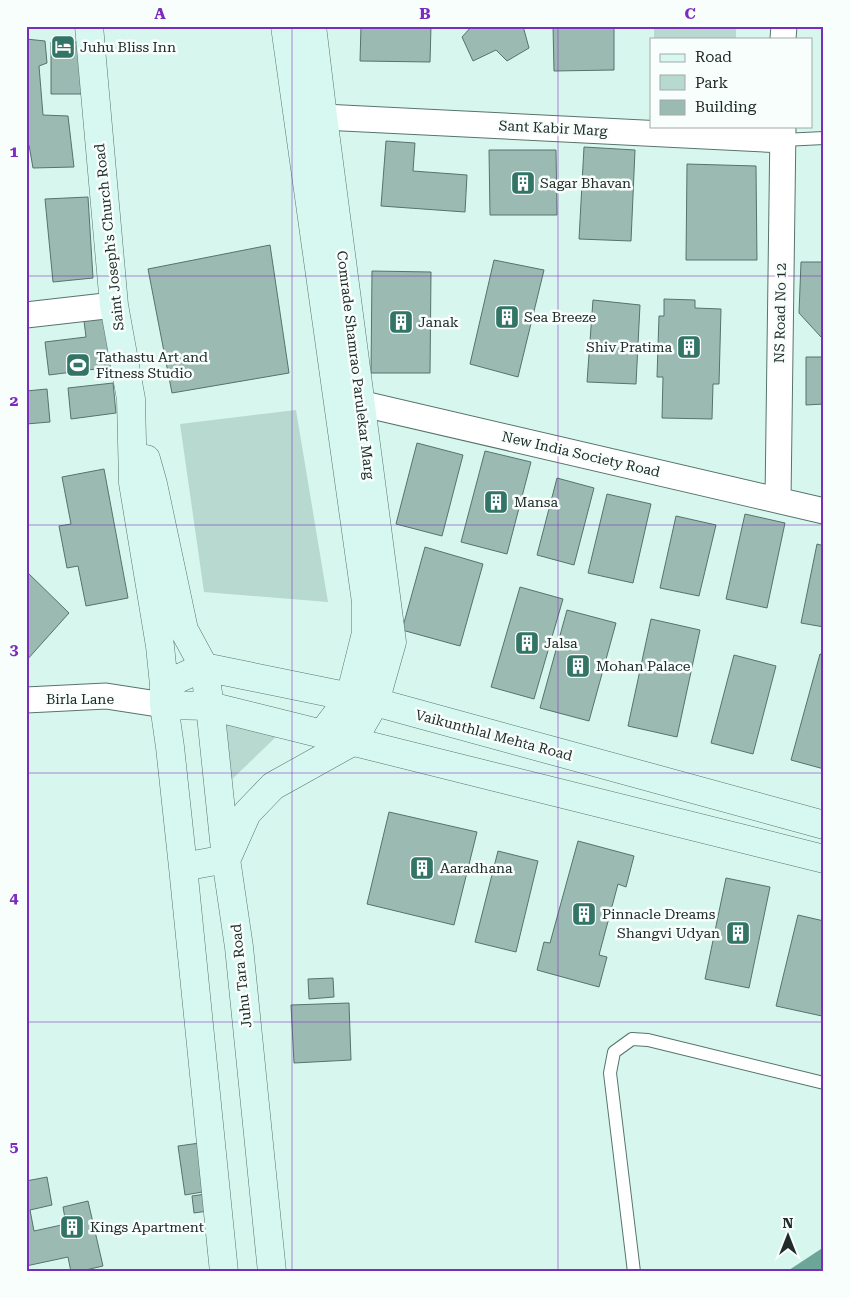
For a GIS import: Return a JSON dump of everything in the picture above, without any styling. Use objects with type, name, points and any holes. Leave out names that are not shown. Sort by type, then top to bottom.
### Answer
[{"type":"main road","name":"Saint Joseph's Church Road","points":[[88,26],[114,305],[131,399],[133,483],[160,640],[164,695]]},
{"type":"main road","name":"Comrade Shamrao Parulekar Marg","points":[[285,26],[310,116],[349,401],[366,602],[363,700]]},
{"type":"main road","name":"Comrade Shamrao Parulekar Marg","points":[[310,116],[312,26]]},
{"type":"main road","name":"Juhu Tara Road","points":[[131,399],[184,630],[204,667],[210,706],[226,859],[239,947],[272,1272]]},
{"type":"main road","points":[[164,695],[204,667]]},
{"type":"main road","name":"Vaikunthlal Mehta Road","points":[[204,667],[363,700],[824,825]]},
{"type":"main road","points":[[164,695],[824,859]]},
{"type":"main road","points":[[164,695],[224,1272]]},
{"type":"main road","points":[[183,867],[226,859],[247,813],[273,786],[352,742],[363,700]]},
{"type":"main road","points":[[322,734],[363,700]]},
{"type":"street","name":"Sant Kabir Marg","points":[[310,116],[783,133]]},
{"type":"street","name":"NS Road No 12","points":[[778,500],[783,133]]},
{"type":"street","points":[[26,316],[114,305]]},
{"type":"street","name":"New India Society Road","points":[[349,401],[824,511]]},
{"type":"street","name":"Birla Lane","points":[[26,700],[164,695]]},
{"type":"lane","points":[[783,133],[824,138]]},
{"type":"lane","points":[[634,1272],[610,1073],[614,1052],[632,1039],[648,1040],[824,1083]]},
{"type":"green space","points":[[654,26],[736,26],[736,38],[654,38]]},
{"type":"green space","points":[[296,410],[328,602],[204,592],[180,424]]},
{"type":"green space","points":[[214,721],[279,734],[225,786]]},
{"type":"shaded area","points":[[824,1247],[824,1272],[786,1272]]},
{"type":"building","points":[[361,26],[431,26],[430,62],[360,61]]},
{"type":"building","points":[[472,26],[523,26],[529,48],[507,61],[496,50],[473,61],[462,37]]},
{"type":"building","points":[[553,26],[614,26],[614,70],[554,71]]},
{"type":"building","points":[[26,39],[45,41],[47,63],[39,66],[43,115],[68,116],[74,167],[33,168],[29,145],[26,144]]},
{"type":"building","points":[[51,42],[86,42],[86,94],[51,94]]},
{"type":"building","points":[[386,141],[415,143],[413,171],[467,175],[465,212],[381,206]]},
{"type":"building","points":[[584,147],[635,150],[631,241],[579,239]]},
{"type":"building","name":"Sagar Bhavan","points":[[489,150],[556,150],[557,215],[490,215]]},
{"type":"building","points":[[687,164],[756,166],[757,260],[686,260]]},
{"type":"building","points":[[88,197],[93,278],[53,282],[45,199]]},
{"type":"building","points":[[270,245],[289,373],[172,393],[148,269]]},
{"type":"building","name":"Sea Breeze","points":[[494,260],[544,270],[518,377],[470,364]]},
{"type":"building","points":[[801,262],[824,262],[824,337],[821,337],[799,313]]},
{"type":"building","name":"Janak","points":[[372,271],[431,272],[430,373],[371,373]]},
{"type":"building","name":"Shiv Pratima","points":[[664,299],[695,300],[695,308],[721,309],[719,384],[713,384],[712,419],[662,418],[663,377],[657,377],[659,316],[664,316]]},
{"type":"building","points":[[593,300],[640,305],[636,384],[587,382]]},
{"type":"building","points":[[106,318],[112,367],[49,375],[45,342],[86,337],[84,321]]},
{"type":"building","points":[[806,357],[824,357],[824,404],[806,405]]},
{"type":"building","points":[[113,383],[116,413],[71,419],[68,388]]},
{"type":"building","points":[[47,389],[50,422],[26,424],[26,391]]},
{"type":"building","points":[[417,443],[463,455],[442,536],[396,524]]},
{"type":"building","name":"Mansa","points":[[485,451],[531,462],[507,554],[461,542]]},
{"type":"building","points":[[104,469],[128,598],[86,606],[78,566],[67,568],[59,526],[71,524],[62,477]]},
{"type":"building","points":[[557,478],[594,488],[574,565],[537,555]]},
{"type":"building","points":[[607,494],[651,504],[633,583],[588,573]]},
{"type":"building","points":[[745,514],[785,523],[767,608],[726,599]]},
{"type":"building","points":[[676,516],[716,525],[699,596],[660,588]]},
{"type":"building","points":[[817,544],[824,546],[824,627],[801,623]]},
{"type":"building","points":[[425,547],[483,564],[460,646],[402,630]]},
{"type":"building","points":[[26,571],[69,613],[26,661]]},
{"type":"building","name":"Jalsa","points":[[520,587],[563,599],[534,699],[491,687]]},
{"type":"building","name":"Mohan Palace","points":[[567,610],[616,623],[589,721],[540,708]]},
{"type":"building","points":[[651,619],[700,630],[677,737],[628,726]]},
{"type":"building","points":[[820,654],[824,655],[824,769],[791,760]]},
{"type":"building","points":[[734,655],[776,666],[753,754],[711,743]]},
{"type":"building","name":"Aaradhana","points":[[389,812],[477,832],[454,925],[367,904]]},
{"type":"building","name":"Pinnacle Dreams","points":[[578,841],[634,856],[626,887],[618,884],[599,955],[607,957],[599,987],[537,970],[544,942],[550,943]]},
{"type":"building","points":[[498,851],[538,861],[516,952],[475,942]]},
{"type":"building","name":"Shangvi Udyan","points":[[726,878],[770,887],[749,988],[705,979]]},
{"type":"building","points":[[798,915],[824,921],[824,1010],[822,1016],[776,1006]]},
{"type":"building","points":[[333,978],[334,997],[309,999],[308,979]]},
{"type":"building","points":[[349,1003],[351,1060],[294,1063],[291,1005]]},
{"type":"building","points":[[207,1142],[214,1190],[185,1195],[178,1146]]},
{"type":"building","name":"Kings Apartment","points":[[47,1177],[52,1205],[30,1210],[34,1231],[66,1224],[63,1207],[88,1201],[103,1266],[71,1272],[68,1257],[26,1266],[26,1181]]},
{"type":"building","points":[[213,1193],[215,1210],[194,1213],[192,1196]]},
{"type":"place","name":"Juhu Bliss Inn","points":[[63,47]]},
{"type":"place","name":"Sagar Bhavan","points":[[523,183]]},
{"type":"place","name":"Sea Breeze","points":[[507,317]]},
{"type":"place","name":"Janak","points":[[401,322]]},
{"type":"place","name":"Shiv Pratima","points":[[689,347]]},
{"type":"place","name":"Tathastu Art and Fitness Studio","points":[[78,365]]},
{"type":"place","name":"Mansa","points":[[496,502]]},
{"type":"place","name":"Jalsa","points":[[527,643]]},
{"type":"place","name":"Mohan Palace","points":[[578,666]]},
{"type":"place","name":"Aaradhana","points":[[422,868]]},
{"type":"place","name":"Pinnacle Dreams","points":[[584,914]]},
{"type":"place","name":"Shangvi Udyan","points":[[738,933]]},
{"type":"place","name":"Kings Apartment","points":[[72,1227]]}]
